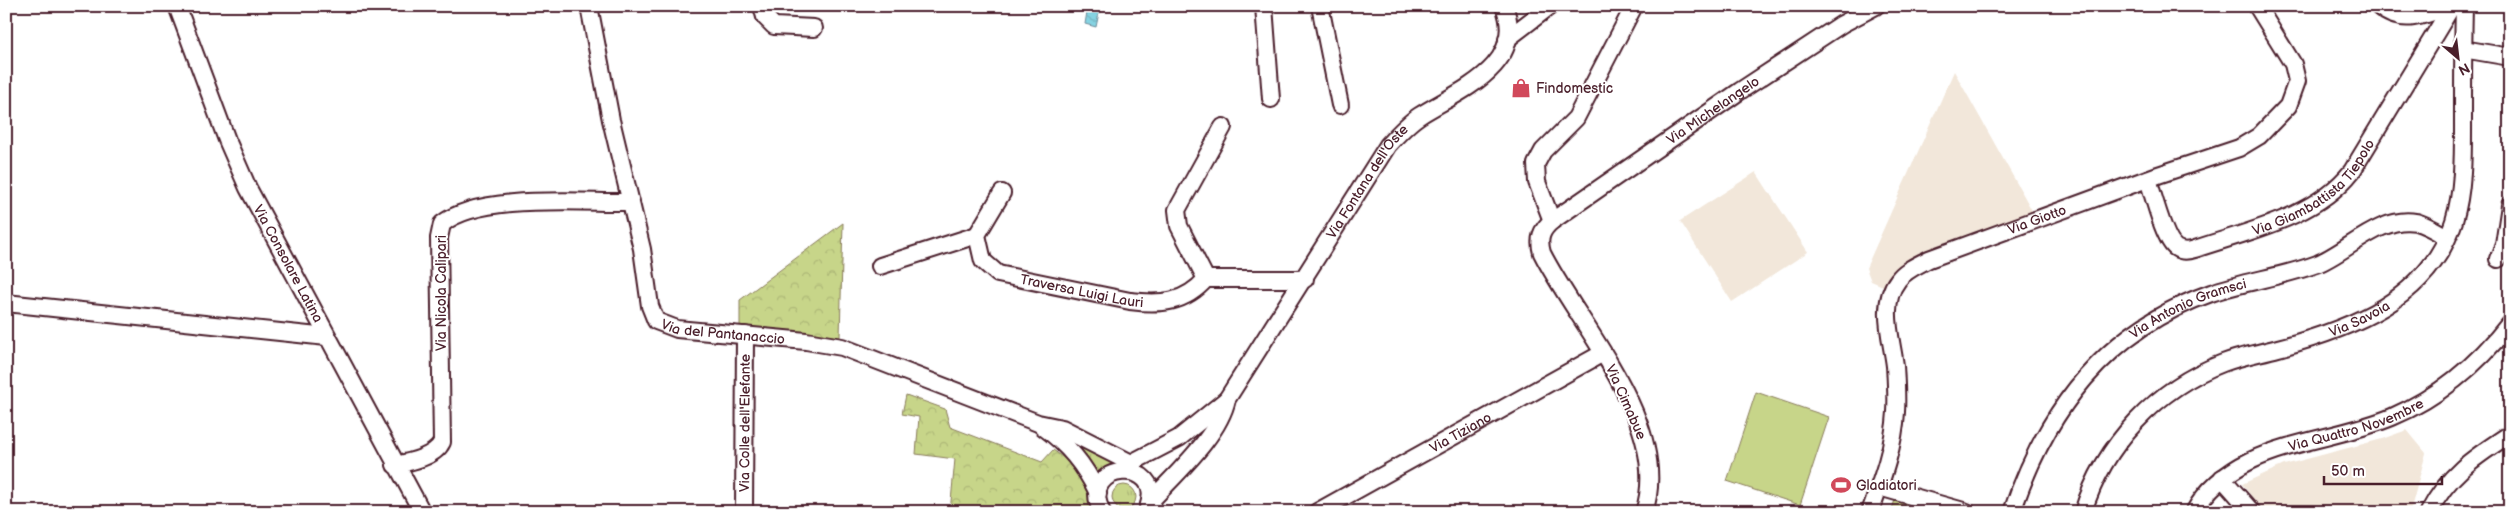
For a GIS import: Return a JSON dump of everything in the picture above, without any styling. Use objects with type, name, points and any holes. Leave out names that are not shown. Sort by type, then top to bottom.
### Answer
[{"type":"street","name":"Via Consolare Latina","points":[[177,6],[236,162],[395,465],[422,512]]},
{"type":"street","name":"Via del Pantanaccio","points":[[589,6],[610,120],[642,249],[650,306],[656,321],[676,328],[814,342],[852,350],[1038,423],[1068,430],[1130,467],[1144,478],[1148,486],[1150,508]]},
{"type":"street","points":[[762,6],[765,17],[774,26],[814,28]]},
{"type":"street","points":[[1264,6],[1271,99]]},
{"type":"street","points":[[1320,6],[1340,105]]},
{"type":"street","points":[[1504,6],[1508,20],[1507,39]]},
{"type":"street","name":"Via Fontana dell'Oste","points":[[1150,508],[1209,434],[1222,414],[1228,399],[1393,139],[1415,120],[1485,75],[1503,54],[1507,39],[1550,6]]},
{"type":"street","points":[[1552,220],[1537,182],[1536,164],[1543,151],[1576,118],[1634,6]]},
{"type":"street","name":"Via Michelangelo","points":[[1552,220],[1740,91],[1842,24],[1876,6]]},
{"type":"street","name":"Via Giotto","points":[[1870,512],[1879,487],[1895,423],[1896,382],[1888,318],[1889,302],[1896,282],[1908,270],[1929,259],[2148,178],[2245,145],[2272,125],[2288,106],[2296,89],[2296,71],[2289,56],[2257,6]]},
{"type":"street","points":[[2378,6],[2397,18],[2409,19],[2451,6]]},
{"type":"street","name":"Via Giambattista Tiepolo","points":[[2148,178],[2168,238],[2174,247],[2183,250],[2195,249],[2273,222],[2317,202],[2343,182],[2352,171],[2451,6]]},
{"type":"street","name":"Via Savoia","points":[[2083,512],[2091,489],[2109,453],[2129,428],[2170,393],[2223,363],[2335,332],[2380,310],[2400,297],[2418,280],[2447,237],[2456,212],[2461,181],[2464,6]]},
{"type":"street","points":[[2463,48],[2510,57]]},
{"type":"street","points":[[1223,127],[1177,210],[1178,226],[1206,279],[1305,279]]},
{"type":"street","points":[[880,266],[977,235],[1002,193]]},
{"type":"street","name":"Via Nicola Calipari","points":[[395,465],[429,453],[440,446],[443,437],[439,238],[442,224],[457,215],[490,204],[631,202]]},
{"type":"street","points":[[2498,259],[2504,244],[2510,205]]},
{"type":"street","name":"Via Cimabue","points":[[1552,220],[1540,238],[1542,253],[1603,353],[1630,406],[1645,447],[1650,468],[1650,488],[1644,512]]},
{"type":"street","name":"Via Antonio Gramsci","points":[[2012,512],[2033,456],[2062,406],[2107,356],[2155,320],[2184,304],[2218,291],[2322,262],[2377,230],[2396,223],[2416,222],[2447,237]]},
{"type":"street","name":"Traversa Luigi Lauri","points":[[977,235],[983,261],[998,274],[1130,301],[1152,304],[1174,302],[1193,293],[1206,279]]},
{"type":"street","points":[[6,303],[327,337]]},
{"type":"street","name":"Via Quattro Novembre","points":[[2194,512],[2205,496],[2222,478],[2265,454],[2373,424],[2418,404],[2468,369],[2510,322]]},
{"type":"street","name":"Via Colle dell'Elefante","points":[[744,512],[745,335]]},
{"type":"street","name":"Via Tiziano","points":[[1317,512],[1603,353]]},
{"type":"street","name":"Via Fontana dell'Oste","points":[[1099,505],[1100,485],[1112,473],[1130,467],[1179,438],[1228,399]]},
{"type":"street","name":"Via del Pantanaccio","points":[[1038,423],[1073,452],[1085,468],[1099,505]]},
{"type":"street","points":[[2429,512],[2442,488],[2454,474],[2510,434]]},
{"type":"street","points":[[2222,478],[2252,512]]},
{"type":"street","points":[[1879,487],[1967,512]]},
{"type":"shaded area","points":[[1954,71],[2034,214],[1888,288],[1871,281],[1866,268]]},
{"type":"shaded area","points":[[1756,172],[1808,252],[1732,302],[1680,221]]},
{"type":"shaded area","points":[[2407,430],[2426,453],[2410,512],[2264,512],[2242,484],[2284,465],[2382,439]]},
{"type":"green space","points":[[843,223],[840,337],[740,328],[740,300]]},
{"type":"green space","points":[[1756,392],[1829,417],[1800,505],[1727,481]]},
{"type":"green space","points":[[906,395],[945,409],[950,427],[1042,462],[1053,450],[1068,462],[1080,476],[1090,502],[1091,512],[950,512],[955,459],[916,454],[919,417],[902,414]]},
{"type":"green space","points":[[1074,443],[1110,461],[1113,464],[1096,475]]},
{"type":"green space","points":[[1124,485],[1133,488],[1136,497],[1133,506],[1124,509],[1115,506],[1112,497],[1115,488]]},
{"type":"green space","points":[[1895,500],[1930,512],[1891,512]]},
{"type":"water","points":[[1088,6],[1100,8],[1096,27],[1085,24]]},
{"type":"place","name":"Findomestic","points":[[1521,88]]},
{"type":"place","name":"Gladiatori","points":[[1841,485]]}]
